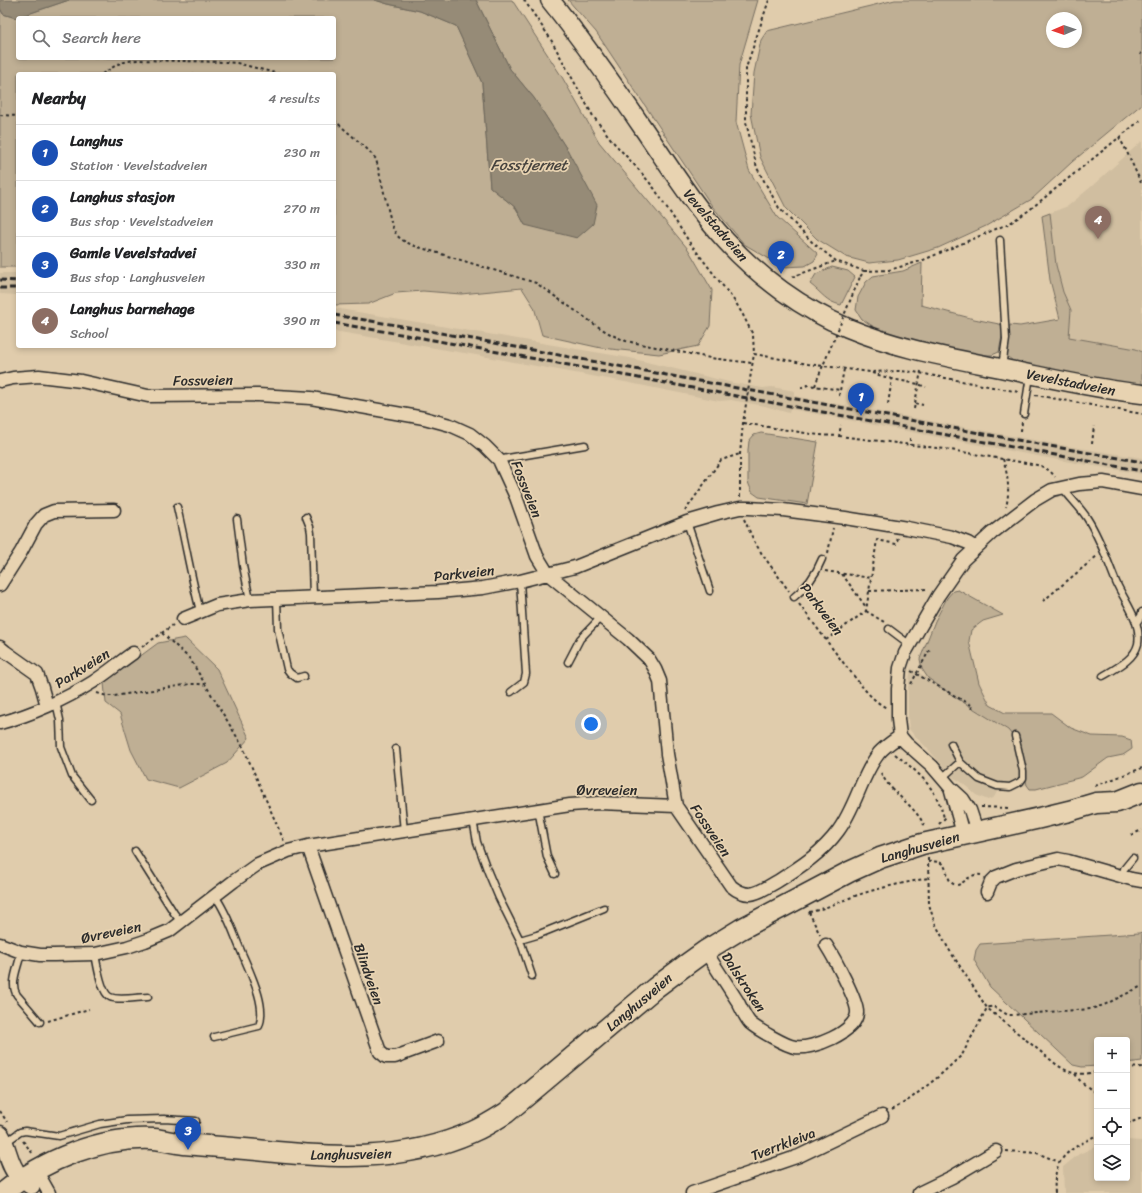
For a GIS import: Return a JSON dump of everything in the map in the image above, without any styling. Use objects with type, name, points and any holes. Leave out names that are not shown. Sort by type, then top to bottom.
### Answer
[{"type":"main road","name":"Vevelstadveien","points":[[550,0],[616,90],[702,214],[747,262],[764,277],[797,301],[847,328],[880,340],[916,350],[1031,374],[1142,394]]},
{"type":"main road","name":"Langhusveien","points":[[3,1193],[69,1154],[119,1142],[154,1139],[182,1144],[297,1154],[354,1157],[383,1155],[415,1150],[459,1138],[484,1126],[506,1112],[655,988],[705,951],[765,916],[880,858],[922,844],[1069,811],[1093,795],[1113,792],[1142,781]]},
{"type":"main road","name":"Langhusveien","points":[[1093,795],[1117,802],[1142,792]]},
{"type":"main road","points":[[2,1139],[23,1160],[33,1175]]},
{"type":"street","name":"Fossveien","points":[[0,381],[13,378],[39,376],[81,380],[148,396],[258,394],[311,398],[424,418],[450,425],[470,434],[499,460],[516,497],[537,556],[548,574],[628,639],[649,659],[655,669],[660,681],[667,754],[676,806],[731,886],[738,891],[745,893],[756,893],[807,863],[830,841],[846,820],[876,759]]},
{"type":"street","points":[[970,833],[946,782],[932,766],[900,736],[898,728],[898,689],[900,668],[909,644],[946,584],[963,560],[1003,524],[1043,495],[1062,487],[1103,482],[1142,489]]},
{"type":"street","name":"Parkveien","points":[[183,619],[217,606],[250,600],[438,592],[483,588],[520,581],[575,567],[687,522],[740,508],[783,510],[907,528],[952,537],[968,543],[976,548]]},
{"type":"street","points":[[0,585],[21,552],[36,524],[44,516],[54,511],[114,510]]},
{"type":"street","name":"Parkveien","points":[[0,647],[37,674],[42,688],[52,704]]},
{"type":"street","name":"Parkveien","points":[[0,723],[14,720],[52,704],[86,686],[133,653]]},
{"type":"street","points":[[876,759],[886,747],[900,736]]},
{"type":"street","name":"Øvreveien","points":[[0,944],[21,952],[47,955],[94,954],[127,947],[169,931],[258,864],[288,851],[308,846],[570,805],[599,803],[676,806]]},
{"type":"street","name":"Blindveien","points":[[308,846],[380,1052],[386,1057],[395,1057],[438,1041]]},
{"type":"street","points":[[987,892],[988,887],[996,877],[1016,869],[1058,859],[1142,881]]},
{"type":"street","name":"Dalskroken","points":[[705,951],[750,1023],[779,1041],[795,1047],[813,1046],[834,1037],[850,1028],[858,1012],[856,1004],[836,962],[826,945]]},
{"type":"street","name":"Tverrkleiva","points":[[692,1193],[799,1156],[882,1116]]},
{"type":"street","points":[[920,1193],[952,1177],[996,1150]]},
{"type":"lane","points":[[1000,240],[1006,339],[1004,358],[1001,368]]},
{"type":"lane","points":[[1024,414],[1031,374]]},
{"type":"lane","points":[[499,460],[585,445]]},
{"type":"lane","points":[[1062,487],[1087,517],[1104,550],[1117,584],[1132,610],[1140,634],[1135,652],[1128,660],[1103,676]]},
{"type":"lane","points":[[177,507],[200,612]]},
{"type":"lane","points":[[306,516],[311,533],[313,597]]},
{"type":"lane","points":[[238,519],[243,566],[250,600]]},
{"type":"lane","points":[[687,522],[710,591]]},
{"type":"lane","points":[[794,597],[803,590],[818,570],[822,559]]},
{"type":"lane","points":[[511,692],[524,682],[526,674],[520,581]]},
{"type":"lane","points":[[277,598],[278,630],[287,670],[297,678],[304,676]]},
{"type":"lane","points":[[1136,622],[1141,616],[1142,612]]},
{"type":"lane","points":[[568,662],[580,639],[601,617]]},
{"type":"lane","points":[[887,626],[909,644]]},
{"type":"lane","points":[[52,704],[60,720],[61,747],[66,762],[72,776],[91,800]]},
{"type":"lane","points":[[951,744],[960,762],[980,779],[997,786],[1010,786],[1016,785],[1020,782],[1023,771],[1015,736]]},
{"type":"lane","points":[[396,749],[404,831]]},
{"type":"lane","points":[[946,782],[960,762]]},
{"type":"lane","points":[[538,809],[547,857],[555,874]]},
{"type":"lane","points":[[473,820],[477,842],[488,872],[520,940],[532,976]]},
{"type":"lane","points":[[135,851],[181,922]]},
{"type":"lane","points":[[1123,877],[1124,869],[1133,858]]},
{"type":"lane","points":[[214,1037],[259,1026],[261,1022],[258,995],[252,975],[224,910],[215,896]]},
{"type":"lane","points":[[520,940],[538,935],[604,908]]},
{"type":"lane","points":[[21,952],[14,990],[40,1022]]},
{"type":"lane","points":[[94,954],[104,989],[109,997],[116,999],[148,997]]},
{"type":"lane","points":[[2,1139],[25,1131],[59,1136],[100,1124],[127,1120],[164,1119],[196,1121]]},
{"type":"path","points":[[524,0],[550,38],[593,116],[614,143],[654,188],[690,243],[736,303],[753,335],[754,354],[743,423],[740,454],[740,508]]},
{"type":"path","points":[[769,0],[746,68],[746,122],[758,168],[779,208],[813,243],[836,261],[864,271],[889,270],[921,261],[1010,223],[1028,211],[1142,119]]},
{"type":"path","points":[[105,72],[118,64],[137,60],[226,62],[242,64],[272,72]]},
{"type":"path","points":[[0,115],[16,116]]},
{"type":"path","points":[[336,122],[376,159],[390,221],[395,234],[403,241],[536,283],[597,326],[626,341],[710,358],[752,364]]},
{"type":"path","points":[[1119,137],[1142,185]]},
{"type":"path","points":[[792,277],[836,261]]},
{"type":"path","points":[[815,386],[860,277],[864,271]]},
{"type":"path","points":[[754,354],[808,364],[870,372],[899,370],[920,372],[1027,394],[1142,414]]},
{"type":"path","points":[[839,396],[844,369]]},
{"type":"path","points":[[870,372],[926,387]]},
{"type":"path","points":[[914,409],[920,372]]},
{"type":"path","points":[[888,404],[892,379]]},
{"type":"path","points":[[802,389],[802,387],[808,385],[840,390]]},
{"type":"path","points":[[915,403],[923,405]]},
{"type":"path","points":[[743,423],[818,435],[839,436],[945,449],[1045,467],[1051,472],[1062,487]]},
{"type":"path","points":[[839,436],[840,425]]},
{"type":"path","points":[[1092,444],[1094,426]]},
{"type":"path","points":[[910,438],[910,445]]},
{"type":"path","points":[[675,527],[721,460],[740,454]]},
{"type":"path","points":[[1003,524],[1008,489],[1004,459]]},
{"type":"path","name":"Parkveien","points":[[740,508],[754,541],[762,554],[866,692],[879,704],[898,713]]},
{"type":"path","points":[[822,559],[827,560],[833,525]]},
{"type":"path","points":[[866,611],[877,540],[896,544],[898,535]]},
{"type":"path","points":[[1043,600],[1104,550]]},
{"type":"path","points":[[818,570],[871,578]]},
{"type":"path","points":[[842,574],[866,607]]},
{"type":"path","points":[[869,591],[933,589]]},
{"type":"path","points":[[826,640],[866,611]]},
{"type":"path","points":[[866,611],[887,626]]},
{"type":"path","points":[[133,653],[183,619]]},
{"type":"path","points":[[162,634],[190,659],[243,747],[288,851]]},
{"type":"path","points":[[906,682],[911,685],[931,647]]},
{"type":"path","points":[[908,670],[973,706],[971,709]]},
{"type":"path","points":[[86,686],[89,690],[107,696],[191,684],[205,686]]},
{"type":"path","points":[[886,747],[912,767],[926,781],[938,800],[944,818]]},
{"type":"path","points":[[876,759],[888,784],[915,810],[924,825]]},
{"type":"path","points":[[1093,795],[1110,781],[1142,768]]},
{"type":"path","points":[[975,809],[982,807],[1012,807]]},
{"type":"path","points":[[936,826],[944,818],[951,815]]},
{"type":"path","points":[[1131,835],[1142,830]]},
{"type":"path","points":[[928,856],[929,904],[934,921],[948,948],[988,1008],[1057,1066],[1075,1074],[1094,1073]]},
{"type":"path","points":[[928,862],[938,862],[943,864],[946,868],[948,878],[956,885],[976,874],[993,879]]},
{"type":"path","points":[[806,913],[827,907],[872,890],[928,878]]},
{"type":"path","points":[[810,912],[814,924],[826,945]]},
{"type":"path","points":[[882,1116],[910,1099],[962,1055],[988,1008],[993,1006],[1008,1015],[1091,1009],[1104,1005],[1142,986]]},
{"type":"path","points":[[40,1022],[51,1021],[89,1009]]},
{"type":"path","points":[[1130,1068],[1142,1068]]},
{"type":"path","points":[[1075,1074],[1081,1082],[1094,1092]]},
{"type":"path","points":[[1130,1123],[1142,1118]]},
{"type":"path","points":[[1055,1193],[1054,1183],[1059,1162],[1076,1146],[1094,1137]]},
{"type":"path","points":[[996,1150],[1037,1153],[1059,1162]]},
{"type":"shaded area","points":[[69,0],[375,0],[420,11],[456,26],[482,83],[490,187],[516,208],[525,225],[568,151],[534,98],[510,69],[476,0],[512,0],[562,77],[599,142],[688,249],[712,290],[710,326],[698,346],[659,354],[601,348],[542,335],[534,307],[522,288],[461,294],[423,291],[396,293],[368,304],[336,305],[336,72],[16,72],[16,267],[0,267],[0,8],[3,14],[16,18],[16,60],[336,60],[336,16],[22,16]]},
{"type":"shaded area","points":[[568,0],[758,0],[739,65],[736,122],[749,170],[777,217],[818,254],[814,261],[805,266],[783,267],[744,244],[712,206],[596,32]]},
{"type":"shaded area","points":[[895,0],[1142,0],[1142,104],[1072,162],[1032,199],[986,226],[938,248],[898,260],[869,263],[846,257],[817,239],[786,208],[760,157],[751,114],[754,73],[761,40],[767,31]]},
{"type":"shaded area","points":[[1142,141],[1142,352],[1136,349],[1069,337],[1071,310],[1063,292],[1056,265],[1050,213],[1068,206]]},
{"type":"shaded area","points":[[1050,213],[1056,265],[1063,292],[1071,310],[1069,337],[1136,349],[1142,352],[1142,385],[1014,362],[1007,356],[1010,325],[1020,326],[1060,319],[1050,280],[1042,216]]},
{"type":"shaded area","points":[[922,263],[921,305],[1004,325],[999,352],[992,355],[978,355],[911,342],[880,331],[862,319],[856,310],[858,297],[866,282],[873,276],[903,271]]},
{"type":"shaded area","points":[[832,267],[848,271],[855,277],[841,305],[832,302],[810,284],[816,274]]},
{"type":"shaded area","points":[[0,273],[16,273],[16,295],[0,294]]},
{"type":"shaded area","points":[[336,308],[630,358],[733,383],[795,391],[794,396],[1061,445],[1142,458],[1142,474],[1064,461],[790,409],[789,413],[765,406],[731,400],[719,401],[476,355],[336,331]]},
{"type":"shaded area","points":[[761,433],[818,442],[807,504],[759,497],[752,492],[748,482],[749,441],[754,435]]},
{"type":"shaded area","points":[[958,590],[1003,615],[983,621],[971,630],[969,641],[979,683],[990,705],[1005,713],[1051,713],[1071,728],[1092,736],[1122,737],[1131,740],[1132,749],[1123,755],[1108,758],[1082,777],[1036,789],[1030,789],[1027,785],[1016,742],[1008,730],[939,686],[928,678],[922,669],[920,659],[935,621],[947,598],[953,591]]},
{"type":"shaded area","points":[[185,638],[217,669],[249,738],[227,763],[179,788],[146,779],[131,750],[120,714],[106,703],[104,683],[158,643]]},
{"type":"shaded area","points":[[911,668],[1008,730],[1014,736],[1027,785],[997,792],[994,797],[988,800],[976,795],[960,781],[954,778],[909,729],[908,688]]},
{"type":"shaded area","points":[[1142,932],[1142,1061],[1130,1063],[1130,1037],[1094,1037],[1094,1066],[1082,1067],[1073,1065],[990,987],[974,960],[976,950],[980,944]]},
{"type":"shaded area","points":[[1130,1140],[1142,1141],[1142,1193],[1064,1193],[1063,1167],[1079,1154],[1094,1147],[1094,1181],[1130,1181]]},
{"type":"water","points":[[0,0],[69,0],[22,16],[16,16],[16,18],[3,14],[0,8]]},
{"type":"water","name":"Fosstjernet","points":[[375,0],[476,0],[510,69],[534,98],[568,151],[597,205],[593,224],[577,238],[525,225],[516,208],[490,187],[482,83],[456,26],[420,11]]},
{"type":"railway","points":[[0,280],[16,281]]},
{"type":"railway","points":[[0,288],[16,288]]},
{"type":"railway","points":[[336,315],[408,327],[1142,462]]},
{"type":"railway","points":[[336,323],[1142,471]]},
{"type":"place","name":"Langhus barnehage","points":[[1098,239]]},
{"type":"place","name":"Langhus stasjon","points":[[781,274]]},
{"type":"place","name":"Langhus","points":[[861,416]]},
{"type":"place","name":"Gamle Vevelstadvei","points":[[188,1150]]}]
